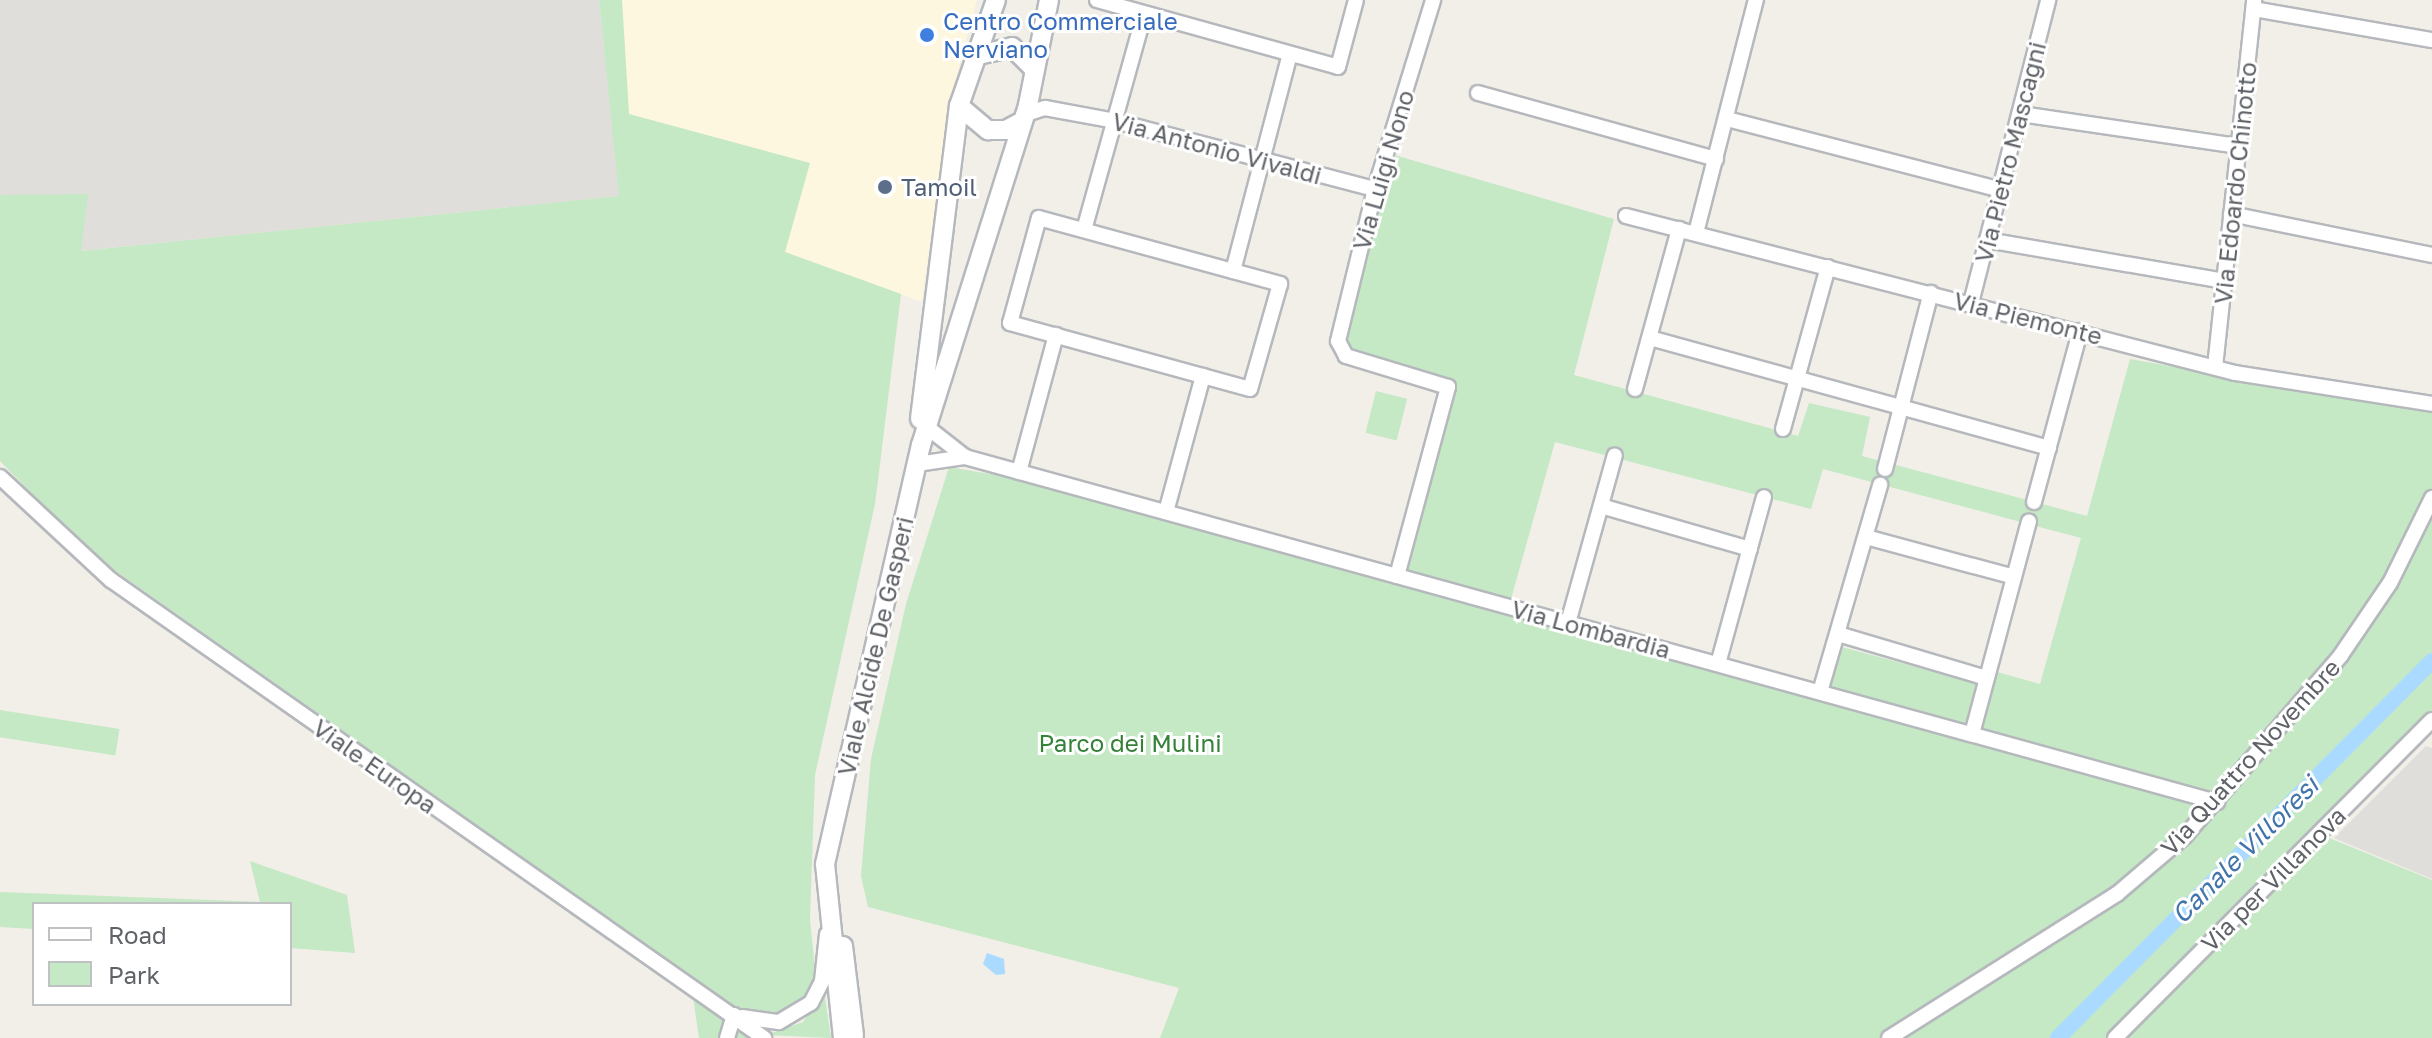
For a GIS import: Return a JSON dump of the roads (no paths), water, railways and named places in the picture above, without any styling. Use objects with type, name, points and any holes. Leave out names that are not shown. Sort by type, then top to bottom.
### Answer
[{"type":"street","name":"Viale Alcide De Gasperi","points":[[922,452],[959,106],[996,0]]},
{"type":"street","name":"Viale Alcide De Gasperi","points":[[843,1038],[825,864],[922,452],[1022,118],[1049,0]]},
{"type":"street","points":[[1097,0],[1338,67],[1356,0]]},
{"type":"street","name":"Via Luigi Nono","points":[[1397,576],[1448,387],[1346,356],[1338,341],[1375,189],[1433,0]]},
{"type":"street","points":[[1696,233],[1756,0]]},
{"type":"street","name":"Via Pietro Mascagni","points":[[1971,303],[2048,0]]},
{"type":"street","points":[[2254,4],[2432,40]]},
{"type":"street","name":"Via Edoardo Chinotto","points":[[2215,367],[2254,4]]},
{"type":"street","points":[[1084,230],[1144,15]]},
{"type":"street","points":[[974,56],[1012,47],[1059,109]]},
{"type":"street","points":[[1233,271],[1290,54]]},
{"type":"street","points":[[1478,93],[1716,159]]},
{"type":"street","points":[[959,106],[988,130],[1006,130],[1022,118]]},
{"type":"street","name":"Via Antonio Vivaldi","points":[[1022,118],[1059,109],[1375,189]]},
{"type":"street","points":[[2021,114],[2239,146]]},
{"type":"street","points":[[1727,119],[2001,190]]},
{"type":"street","points":[[2231,214],[2432,255]]},
{"type":"street","name":"Via Piemonte","points":[[1626,216],[2215,367],[2432,404]]},
{"type":"street","points":[[1039,218],[1233,271],[1280,284],[1250,389],[1010,323],[1039,218]]},
{"type":"street","points":[[1635,389],[1679,229]]},
{"type":"street","points":[[1987,240],[2224,281]]},
{"type":"street","points":[[1783,429],[1828,267]]},
{"type":"street","points":[[1885,469],[1931,293]]},
{"type":"street","points":[[2034,502],[2080,331]]},
{"type":"street","points":[[1019,472],[1056,335]]},
{"type":"street","points":[[1650,338],[2049,448]]},
{"type":"street","points":[[1166,512],[1203,376]]},
{"type":"street","name":"Via Lombardia","points":[[922,452],[965,457]]},
{"type":"street","name":"Via Lombardia","points":[[922,452],[965,457],[2217,802]]},
{"type":"street","points":[[1568,623],[1615,455]]},
{"type":"street","name":"Viale Europa","points":[[0,477],[76,553],[119,586],[764,1038]]},
{"type":"street","points":[[1820,692],[1880,485]]},
{"type":"street","points":[[1718,664],[1764,497]]},
{"type":"street","name":"Via Quattro Novembre","points":[[1889,1038],[2117,894],[2217,802],[2341,655],[2390,583],[2432,498]]},
{"type":"street","points":[[1601,506],[1750,549]]},
{"type":"street","points":[[1972,734],[2029,522]]},
{"type":"street","points":[[1866,537],[2014,577]]},
{"type":"street","points":[[1838,634],[1987,678]]},
{"type":"street","name":"Via per Villanova","points":[[2115,1038],[2432,720]]},
{"type":"street","name":"Viale Alcide De Gasperi","points":[[836,810],[839,912],[854,1038]]},
{"type":"street","points":[[727,1038],[734,1015],[779,1022],[811,1003],[822,981],[829,920]]},
{"type":"water","points":[[987,953],[1004,959],[1005,974],[996,975],[983,964]]},
{"type":"waterway","name":"Canale Villoresi","points":[[2058,1038],[2432,661]]},
{"type":"place","name":"Centro Commerciale Nerviano","points":[[927,35]]},
{"type":"place","name":"Tamoil","points":[[885,187]]},
{"type":"park label","name":"Parco dei Mulini","points":[[1130,743]]}]
